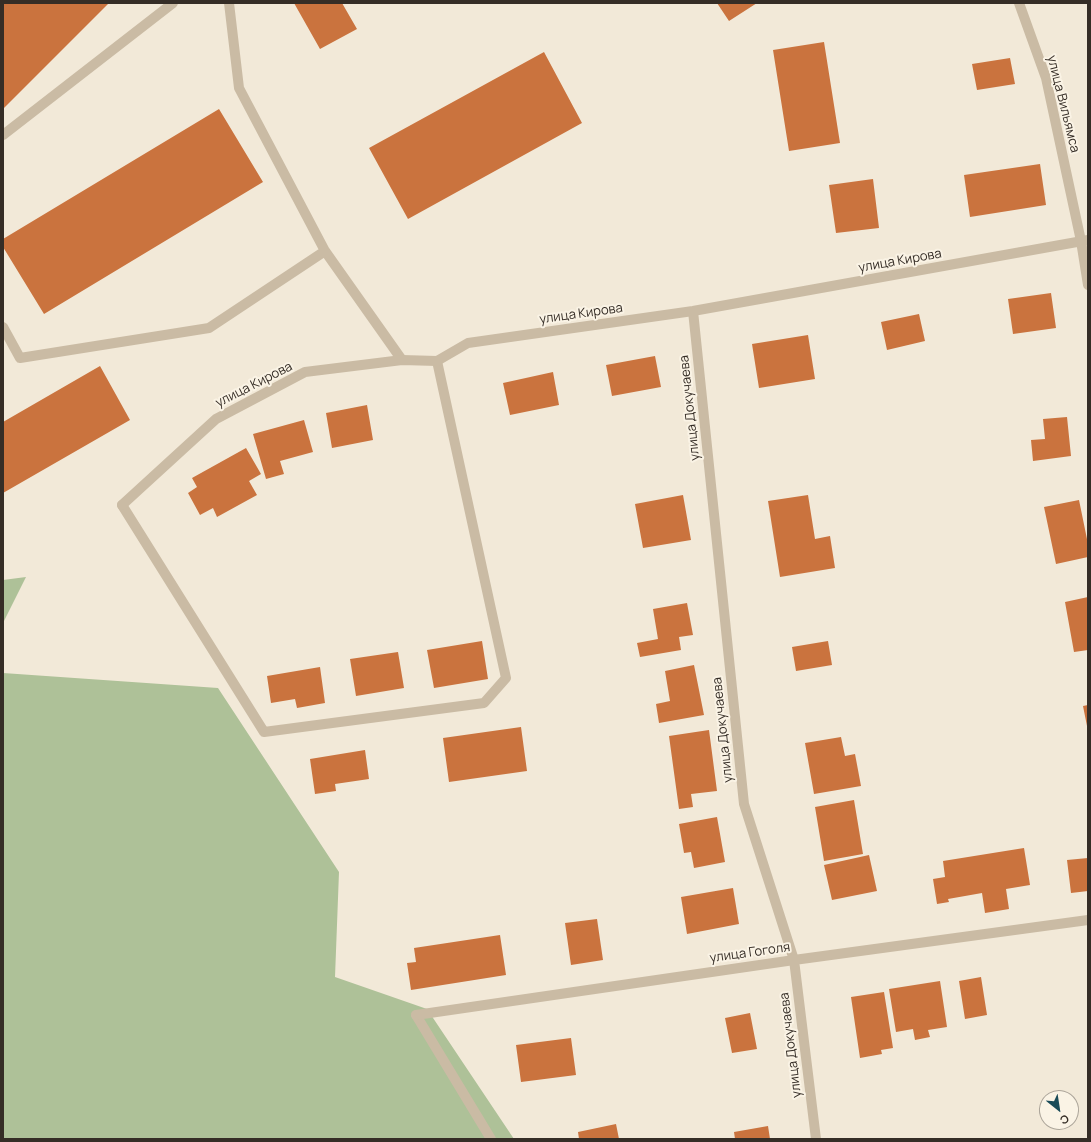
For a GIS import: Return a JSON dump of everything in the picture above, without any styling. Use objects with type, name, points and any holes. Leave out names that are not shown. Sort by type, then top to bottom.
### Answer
[{"type":"street","points":[[3,135],[173,3]]},
{"type":"street","points":[[229,3],[238,88],[325,251],[402,360]]},
{"type":"street","name":"улица Вильямса","points":[[1019,3],[1046,78],[1084,241],[1088,285]]},
{"type":"street","name":"улица Кирова","points":[[437,362],[506,678],[484,703],[264,732],[122,505],[216,419],[305,372],[402,360],[437,362],[468,343],[693,311],[1084,241]]},
{"type":"street","points":[[3,327],[20,358],[209,328],[325,251]]},
{"type":"street","name":"улица Докучаева","points":[[693,311],[744,804],[794,960],[816,1139]]},
{"type":"street","name":"улица Гоголя","points":[[491,1139],[416,1016],[794,960],[1088,920]]},
{"type":"green space","points":[[26,577],[3,623],[3,580]]},
{"type":"green space","points":[[3,673],[218,688],[339,872],[335,977],[427,1009],[514,1139],[3,1139]]},
{"type":"building","points":[[3,3],[109,3],[3,109]]},
{"type":"building","points":[[294,3],[342,3],[357,29],[320,49]]},
{"type":"building","points":[[717,3],[757,3],[729,21]]},
{"type":"building","points":[[824,42],[840,143],[789,151],[773,50]]},
{"type":"building","points":[[544,52],[582,123],[408,219],[369,148]]},
{"type":"building","points":[[1010,58],[1015,84],[977,90],[972,64]]},
{"type":"building","points":[[219,109],[263,182],[44,314],[3,247],[3,239]]},
{"type":"building","points":[[1040,164],[1046,205],[970,217],[964,175]]},
{"type":"building","points":[[873,179],[879,228],[836,233],[829,185]]},
{"type":"building","points":[[1051,293],[1056,328],[1013,334],[1008,299]]},
{"type":"building","points":[[919,314],[925,341],[887,350],[881,322]]},
{"type":"building","points":[[808,335],[815,379],[759,388],[752,344]]},
{"type":"building","points":[[655,356],[661,387],[612,396],[606,365]]},
{"type":"building","points":[[100,366],[130,420],[3,493],[3,422]]},
{"type":"building","points":[[553,372],[559,405],[510,415],[503,383]]},
{"type":"building","points":[[367,405],[373,440],[332,448],[326,413]]},
{"type":"building","points":[[1067,417],[1071,456],[1033,461],[1031,440],[1045,439],[1043,419]]},
{"type":"building","points":[[304,420],[313,452],[280,461],[284,474],[266,479],[253,434]]},
{"type":"building","points":[[246,448],[261,474],[249,481],[257,495],[217,517],[213,508],[200,515],[188,493],[197,487],[192,478]]},
{"type":"building","points":[[683,495],[691,540],[643,548],[635,504]]},
{"type":"building","points":[[808,495],[815,539],[830,536],[835,568],[780,577],[768,501]]},
{"type":"building","points":[[1079,500],[1088,544],[1088,557],[1056,564],[1044,507]]},
{"type":"building","points":[[1088,597],[1088,650],[1074,652],[1065,602]]},
{"type":"building","points":[[687,603],[693,635],[679,637],[681,650],[640,657],[637,643],[658,639],[653,609]]},
{"type":"building","points":[[482,641],[488,679],[434,688],[427,650]]},
{"type":"building","points":[[828,641],[832,665],[796,671],[792,647]]},
{"type":"building","points":[[398,652],[404,688],[356,696],[350,659]]},
{"type":"building","points":[[694,665],[704,715],[659,723],[656,704],[670,701],[665,671]]},
{"type":"building","points":[[320,667],[325,703],[297,708],[295,699],[271,703],[267,676]]},
{"type":"building","points":[[1088,705],[1088,726],[1087,726],[1083,706]]},
{"type":"building","points":[[521,727],[527,771],[449,782],[443,738]]},
{"type":"building","points":[[709,730],[717,791],[691,794],[693,807],[679,809],[669,736]]},
{"type":"building","points":[[841,737],[845,756],[855,754],[861,786],[814,794],[805,743]]},
{"type":"building","points":[[365,750],[369,779],[335,784],[336,791],[315,794],[310,759]]},
{"type":"building","points":[[854,800],[863,854],[824,861],[815,807]]},
{"type":"building","points":[[717,817],[725,862],[694,868],[691,852],[684,853],[679,824]]},
{"type":"building","points":[[1024,848],[1030,885],[1006,889],[1009,909],[985,913],[982,893],[948,899],[949,902],[937,904],[933,879],[945,877],[943,861]]},
{"type":"building","points":[[869,855],[877,891],[832,900],[824,865]]},
{"type":"building","points":[[1088,858],[1088,891],[1071,893],[1067,860]]},
{"type":"building","points":[[733,888],[739,924],[687,934],[681,897]]},
{"type":"building","points":[[597,919],[603,960],[571,965],[565,923]]},
{"type":"building","points":[[500,935],[506,975],[411,990],[407,963],[416,962],[414,948]]},
{"type":"building","points":[[981,977],[987,1015],[965,1019],[959,981]]},
{"type":"building","points":[[940,981],[947,1027],[928,1030],[930,1037],[915,1040],[913,1029],[896,1032],[889,989]]},
{"type":"building","points":[[884,992],[893,1048],[881,1050],[882,1054],[860,1058],[851,997]]},
{"type":"building","points":[[750,1013],[757,1049],[732,1053],[725,1018]]},
{"type":"building","points":[[571,1038],[576,1075],[521,1082],[516,1045]]},
{"type":"building","points":[[616,1124],[619,1139],[579,1139],[578,1132]]},
{"type":"building","points":[[768,1126],[770,1139],[735,1139],[734,1132]]}]
